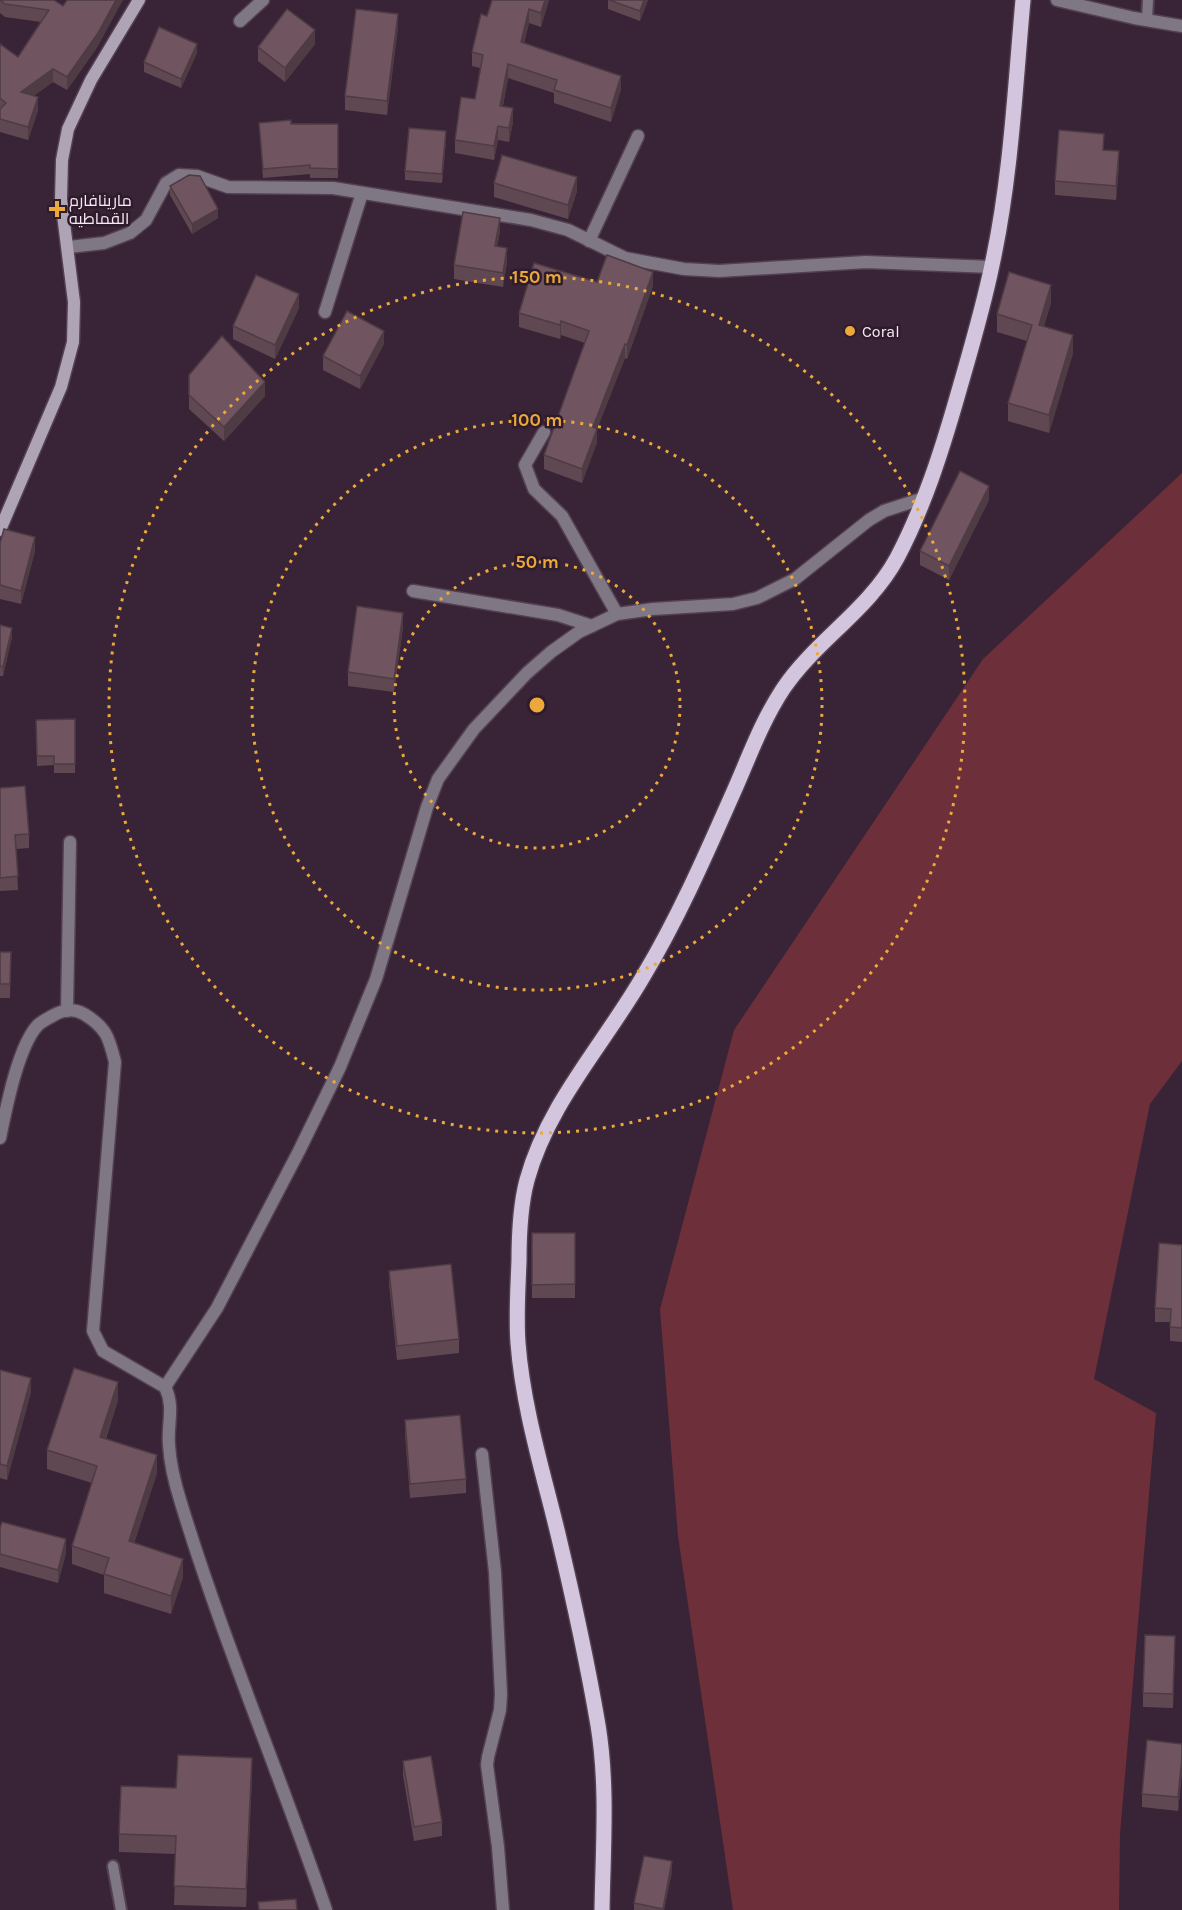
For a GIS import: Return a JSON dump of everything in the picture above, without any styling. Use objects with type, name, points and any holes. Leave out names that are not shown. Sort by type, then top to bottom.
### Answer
[{"type":"main road","points":[[0,530],[61,387],[73,342],[74,303],[69,247],[61,199],[62,160],[68,129],[91,80],[139,0]]},
{"type":"main road","points":[[602,1910],[604,1792],[599,1733],[560,1542],[532,1429],[523,1385],[518,1343],[519,1240],[526,1183],[536,1152],[558,1109],[644,976],[691,884],[731,799],[761,727],[779,695],[813,652],[880,585],[894,564],[924,498],[948,430],[992,267],[1008,168],[1023,0]]},
{"type":"street","points":[[240,21],[263,0]]},
{"type":"street","points":[[1057,0],[1182,26]]},
{"type":"street","points":[[589,241],[638,136]]},
{"type":"street","points":[[69,247],[104,243],[130,233],[146,220],[166,183],[179,175],[197,176],[228,188],[333,188],[531,220],[568,230],[625,258],[684,269],[719,272],[866,262],[992,267]]},
{"type":"street","points":[[325,312],[362,193]]},
{"type":"street","points":[[544,432],[525,465],[534,489],[562,516],[617,614]]},
{"type":"street","points":[[165,1387],[217,1308],[299,1152],[340,1067],[376,979],[427,807],[438,779],[474,729],[527,673],[579,632],[617,614],[653,609],[733,604],[757,598],[795,579],[869,520],[884,511],[924,498]]},
{"type":"street","points":[[413,591],[558,615],[592,626]]},
{"type":"street","points":[[67,1011],[70,842]]},
{"type":"street","points":[[0,1138],[10,1092],[24,1050],[38,1025],[60,1012],[77,1010],[98,1023],[109,1038],[114,1062],[93,1331],[102,1351],[165,1387],[171,1405],[168,1424],[169,1446],[181,1502],[254,1714],[326,1910]]},
{"type":"street","points":[[482,1454],[498,1603],[501,1703],[487,1765],[498,1847],[503,1910]]},
{"type":"lane","points":[[1147,20],[1148,0]]},
{"type":"lane","points":[[113,1866],[121,1910]]},
{"type":"shaded area","points":[[1182,473],[1182,1061],[1150,1104],[1094,1379],[1156,1413],[1120,1834],[1119,1910],[733,1910],[678,1536],[660,1309],[734,1030],[983,659]]},
{"type":"building","points":[[0,0],[54,0],[63,6],[67,0],[116,0],[98,33],[67,77],[53,69],[21,92],[38,97],[28,127],[0,119],[0,109],[6,103],[0,98],[0,44],[18,57],[49,10],[5,4]]},
{"type":"building","points":[[492,0],[545,0],[541,13],[529,9],[521,42],[621,76],[611,108],[554,90],[557,80],[508,64],[500,106],[513,108],[509,128],[498,126],[494,146],[455,140],[461,97],[475,99],[483,55],[472,52],[481,14],[487,16]]},
{"type":"building","points":[[609,0],[644,0],[640,11]]},
{"type":"building","points":[[287,9],[315,30],[285,68],[258,47]]},
{"type":"building","points":[[356,9],[398,14],[387,101],[345,96]]},
{"type":"building","points":[[159,27],[197,44],[181,79],[144,62]]},
{"type":"building","points":[[291,120],[291,124],[338,124],[338,169],[310,168],[310,165],[263,169],[259,123]]},
{"type":"building","points":[[409,128],[446,131],[442,174],[405,171]]},
{"type":"building","points":[[1059,130],[1104,134],[1103,150],[1119,151],[1116,186],[1055,181]]},
{"type":"building","points":[[502,155],[577,177],[568,205],[494,183]]},
{"type":"building","points":[[189,175],[200,176],[218,209],[192,224],[170,186]]},
{"type":"building","points":[[463,212],[500,218],[495,246],[507,248],[503,273],[454,265]]},
{"type":"building","points":[[607,255],[653,272],[627,345],[625,344],[593,427],[597,429],[582,469],[544,455],[589,331],[561,321],[560,325],[519,313],[534,263],[597,282]]},
{"type":"building","points":[[1009,272],[1051,285],[1039,325],[1073,335],[1049,415],[1008,403],[1032,325],[997,314]]},
{"type":"building","points":[[256,275],[299,294],[275,345],[233,326]]},
{"type":"building","points":[[347,311],[384,331],[360,376],[323,356]]},
{"type":"building","points":[[222,336],[265,382],[224,427],[189,395],[189,375]]},
{"type":"building","points":[[960,471],[989,486],[949,566],[920,551]]},
{"type":"building","points":[[4,529],[35,537],[21,591],[0,585],[0,543]]},
{"type":"building","points":[[357,606],[403,613],[394,679],[348,672]]},
{"type":"building","points":[[0,625],[12,628],[3,667],[0,666]]},
{"type":"building","points":[[75,719],[75,764],[54,764],[54,756],[37,756],[36,720]]},
{"type":"building","points":[[25,786],[29,834],[15,835],[18,876],[0,878],[0,788]]},
{"type":"building","points":[[0,952],[11,952],[10,984],[0,984]]},
{"type":"building","points":[[532,1233],[575,1233],[575,1284],[532,1285]]},
{"type":"building","points":[[1159,1243],[1182,1245],[1182,1328],[1170,1327],[1171,1309],[1155,1308]]},
{"type":"building","points":[[451,1264],[459,1339],[397,1346],[389,1271]]},
{"type":"building","points":[[74,1368],[118,1382],[100,1437],[157,1455],[129,1541],[183,1559],[171,1596],[104,1574],[109,1558],[72,1546],[97,1466],[47,1450]]},
{"type":"building","points":[[0,1370],[31,1378],[7,1466],[0,1464]]},
{"type":"building","points":[[460,1415],[466,1479],[410,1484],[405,1420]]},
{"type":"building","points":[[2,1522],[66,1539],[58,1570],[0,1554]]},
{"type":"building","points":[[1145,1635],[1175,1636],[1173,1694],[1143,1693]]},
{"type":"building","points":[[1147,1740],[1182,1744],[1178,1797],[1142,1794]]},
{"type":"building","points":[[178,1755],[252,1758],[246,1889],[174,1886],[176,1836],[119,1834],[121,1786],[176,1788]]},
{"type":"building","points":[[431,1756],[442,1822],[414,1827],[403,1761]]},
{"type":"building","points":[[644,1856],[672,1861],[663,1909],[634,1903]]},
{"type":"building","points":[[296,1899],[297,1910],[259,1910],[258,1902]]},
{"type":"place","name":"مارينافارم القماطيه","points":[[57,209]]},
{"type":"place","name":"Coral","points":[[850,331]]}]
